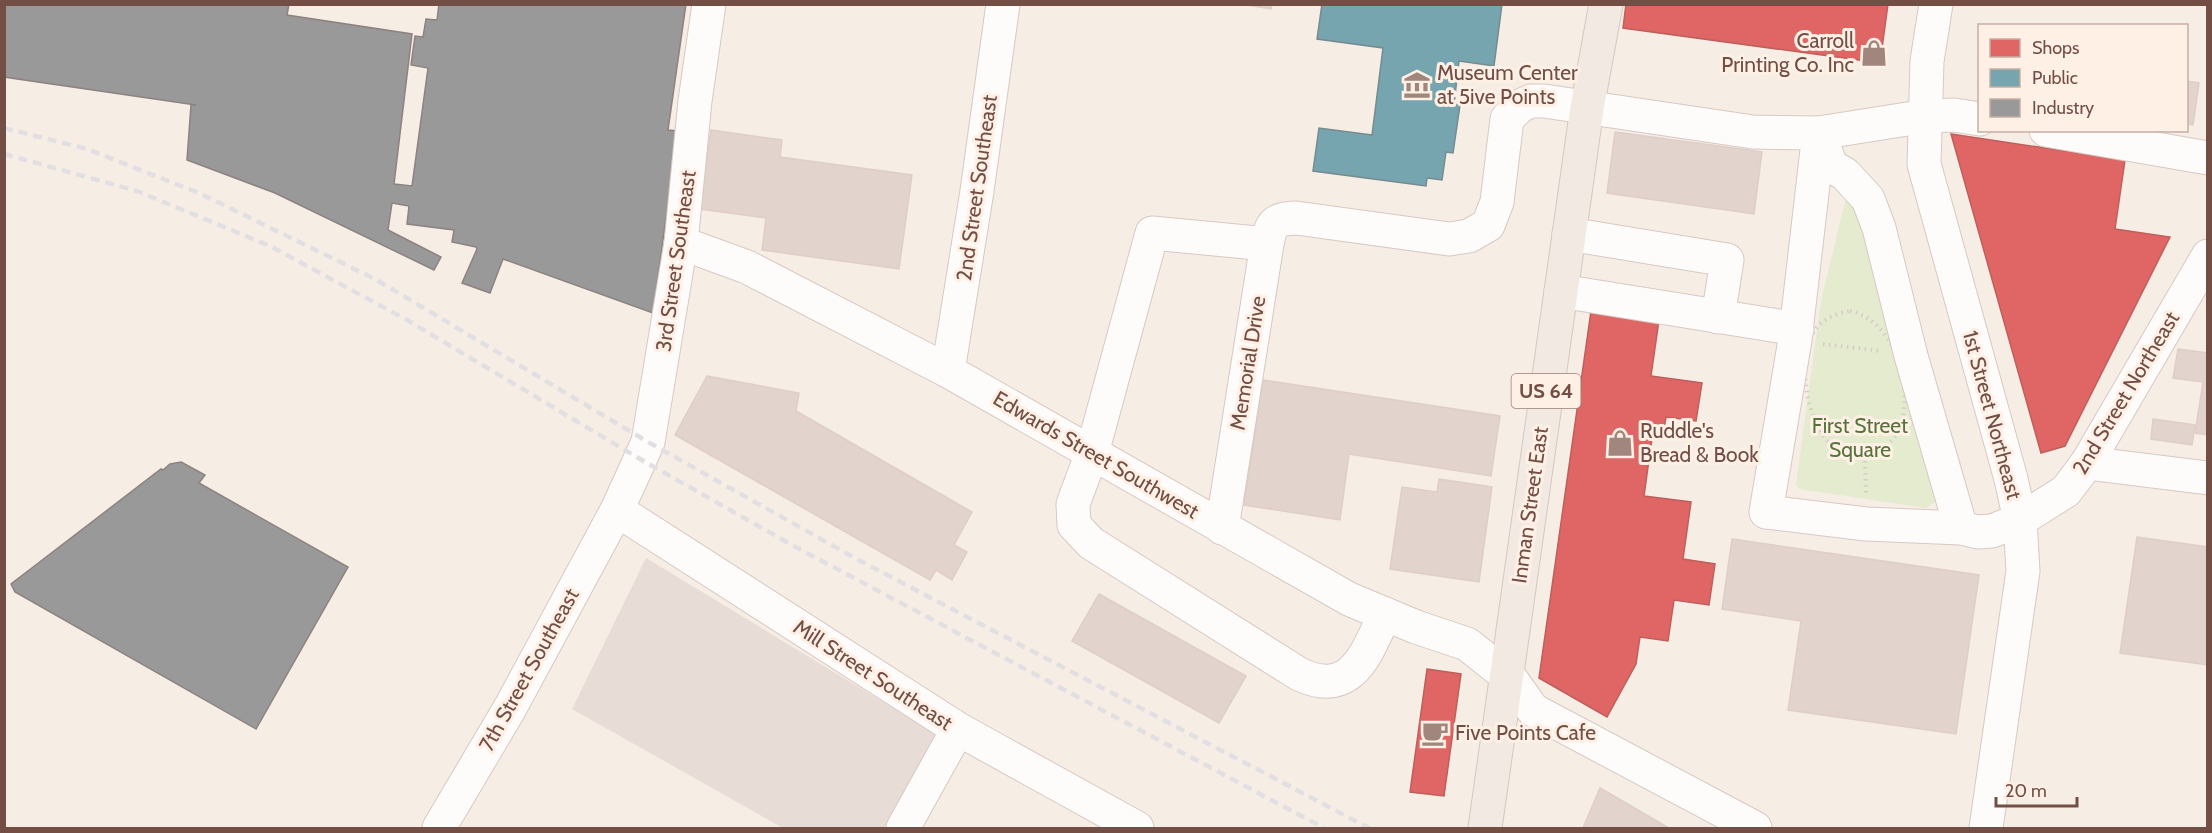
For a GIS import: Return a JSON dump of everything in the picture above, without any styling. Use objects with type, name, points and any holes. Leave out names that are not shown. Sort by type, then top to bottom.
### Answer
[{"type":"main road","name":"Inman Street East","points":[[1485,828],[1587,108],[1606,4]]},
{"type":"street","name":"3rd Street Southeast","points":[[617,510],[648,442],[681,243],[695,100],[709,4]]},
{"type":"street","name":"2nd Street Southeast","points":[[948,371],[977,191],[1003,4]]},
{"type":"street","name":"1st Street Northeast","points":[[1936,4],[1927,61],[1924,164],[2011,479],[2020,520],[2023,571],[1986,828]]},
{"type":"street","name":"Memorial Drive","points":[[1222,528],[1271,227],[1281,219],[1296,218],[1449,240],[1468,236],[1488,225],[1497,202],[1507,118],[1520,106],[1531,101],[1587,108]]},
{"type":"street","points":[[1587,108],[1753,132],[1819,133],[1926,116],[1954,115],[1978,119]]},
{"type":"street","points":[[2058,132],[2208,158]]},
{"type":"street","points":[[1561,291],[1718,317],[1801,337],[1819,133]]},
{"type":"street","points":[[1819,133],[1830,166],[1845,174],[1868,199],[1880,228],[1903,355],[1961,528]]},
{"type":"street","points":[[1267,244],[1152,233],[1092,453],[1073,504],[1074,525],[1091,543],[1299,674],[1314,681],[1329,681],[1346,676],[1357,668],[1385,614]]},
{"type":"street","points":[[1569,234],[1727,260],[1718,317]]},
{"type":"street","name":"Edwards Street Southwest","points":[[681,243],[747,267],[948,371],[1349,599],[1467,644],[1517,685],[1533,710],[1755,828]]},
{"type":"street","name":"2nd Street Northeast","points":[[1801,337],[1766,512],[1866,524],[1992,531],[2020,520],[2066,491],[2087,463],[2208,256]]},
{"type":"street","points":[[2087,463],[2208,478]]},
{"type":"street","name":"Mill Street Southeast","points":[[617,510],[958,729],[1137,828]]},
{"type":"street","name":"7th Street Southeast","points":[[439,828],[510,708],[617,510]]},
{"type":"street","points":[[903,828],[958,729]]},
{"type":"path","points":[[1850,311],[1876,324],[1903,355],[1905,411],[1902,423],[1893,439],[1883,448],[1865,455],[1849,454],[1835,448],[1822,433],[1816,421],[1805,382],[1806,355],[1801,337],[1815,330],[1834,315],[1850,311]]},
{"type":"path","points":[[1801,337],[1903,355]]},
{"type":"path","points":[[1865,455],[1866,524]]},
{"type":"shaded area","points":[[646,558],[936,734],[888,828],[783,828],[572,709]]},
{"type":"green space","name":"First Street Square","points":[[1847,194],[1854,194],[1937,495],[1934,503],[1926,508],[1799,489],[1796,484],[1821,300]]},
{"type":"building: Shops","points":[[1626,4],[1888,4],[1880,63],[1623,28]]},
{"type":"building: Shops","points":[[1951,134],[2125,160],[2115,229],[2170,237],[2065,446],[2041,453]]},
{"type":"building: Shops","points":[[1591,311],[1659,320],[1651,376],[1702,383],[1696,421],[1666,417],[1662,440],[1652,438],[1644,496],[1691,502],[1683,559],[1715,564],[1709,605],[1674,600],[1668,641],[1640,637],[1636,664],[1607,717],[1539,678]]},
{"type":"building: Shops","name":"Five Points Cafe","points":[[1427,669],[1461,674],[1444,796],[1410,792]]},
{"type":"building: Public","name":"Museum Center at 5ive Points","points":[[1322,4],[1502,4],[1494,66],[1459,61],[1454,104],[1460,105],[1453,153],[1446,152],[1442,180],[1427,178],[1426,186],[1313,171],[1319,128],[1372,135],[1383,48],[1317,39]]},
{"type":"building: Industry","points":[[4,4],[289,4],[287,15],[412,34],[394,184],[412,186],[428,68],[411,65],[415,36],[423,37],[426,19],[437,20],[439,4],[686,4],[668,130],[678,131],[653,313],[503,259],[490,293],[462,283],[476,247],[452,242],[454,230],[407,224],[409,206],[392,203],[388,230],[441,257],[434,270],[275,193],[187,160],[191,105],[196,105],[4,77]]},
{"type":"building: Industry","points":[[181,462],[205,475],[199,483],[348,567],[256,729],[15,592],[11,584],[161,469]]},
{"type":"building: Other","points":[[1241,4],[1272,4],[1271,9]]},
{"type":"building: Other","points":[[2188,81],[2199,83],[2193,125],[2188,124]]},
{"type":"building: Other","points":[[711,130],[782,140],[780,157],[912,175],[899,269],[762,250],[766,218],[700,209]]},
{"type":"building: Other","points":[[1615,132],[1762,152],[1754,214],[1607,193]]},
{"type":"building: Other","points":[[2178,349],[2208,353],[2208,435],[2195,433],[2203,382],[2173,378]]},
{"type":"building: Other","points":[[707,376],[799,393],[796,411],[972,512],[954,545],[967,552],[952,580],[936,570],[930,580],[675,435]]},
{"type":"building: Other","points":[[1263,380],[1500,416],[1491,476],[1349,454],[1340,520],[1244,505]]},
{"type":"building: Other","points":[[2153,419],[2195,425],[2192,445],[2151,439]]},
{"type":"building: Other","points":[[1439,479],[1492,487],[1479,582],[1390,569],[1402,487],[1437,492]]},
{"type":"building: Other","points":[[2137,537],[2208,547],[2208,665],[2120,653]]},
{"type":"building: Other","points":[[1732,539],[1979,575],[1956,734],[1788,710],[1801,621],[1722,609]]},
{"type":"building: Other","points":[[1099,594],[1246,676],[1219,723],[1072,641]]},
{"type":"building: Other","points":[[1600,788],[1669,828],[1583,828]]},
{"type":"railway","points":[[4,128],[87,149],[199,193],[375,279],[648,442],[853,557],[1369,828]]},
{"type":"railway","points":[[4,154],[137,191],[270,246],[407,320],[640,459],[792,545],[1324,828]]},
{"type":"place","name":"Carroll Printing Co. Inc","points":[[1874,53]]},
{"type":"place","name":"Museum Center at 5ive Points","points":[[1417,85]]},
{"type":"place","name":"Ruddle's Bread & Book","points":[[1620,443]]},
{"type":"place","name":"Five Points Cafe","points":[[1435,733]]}]
